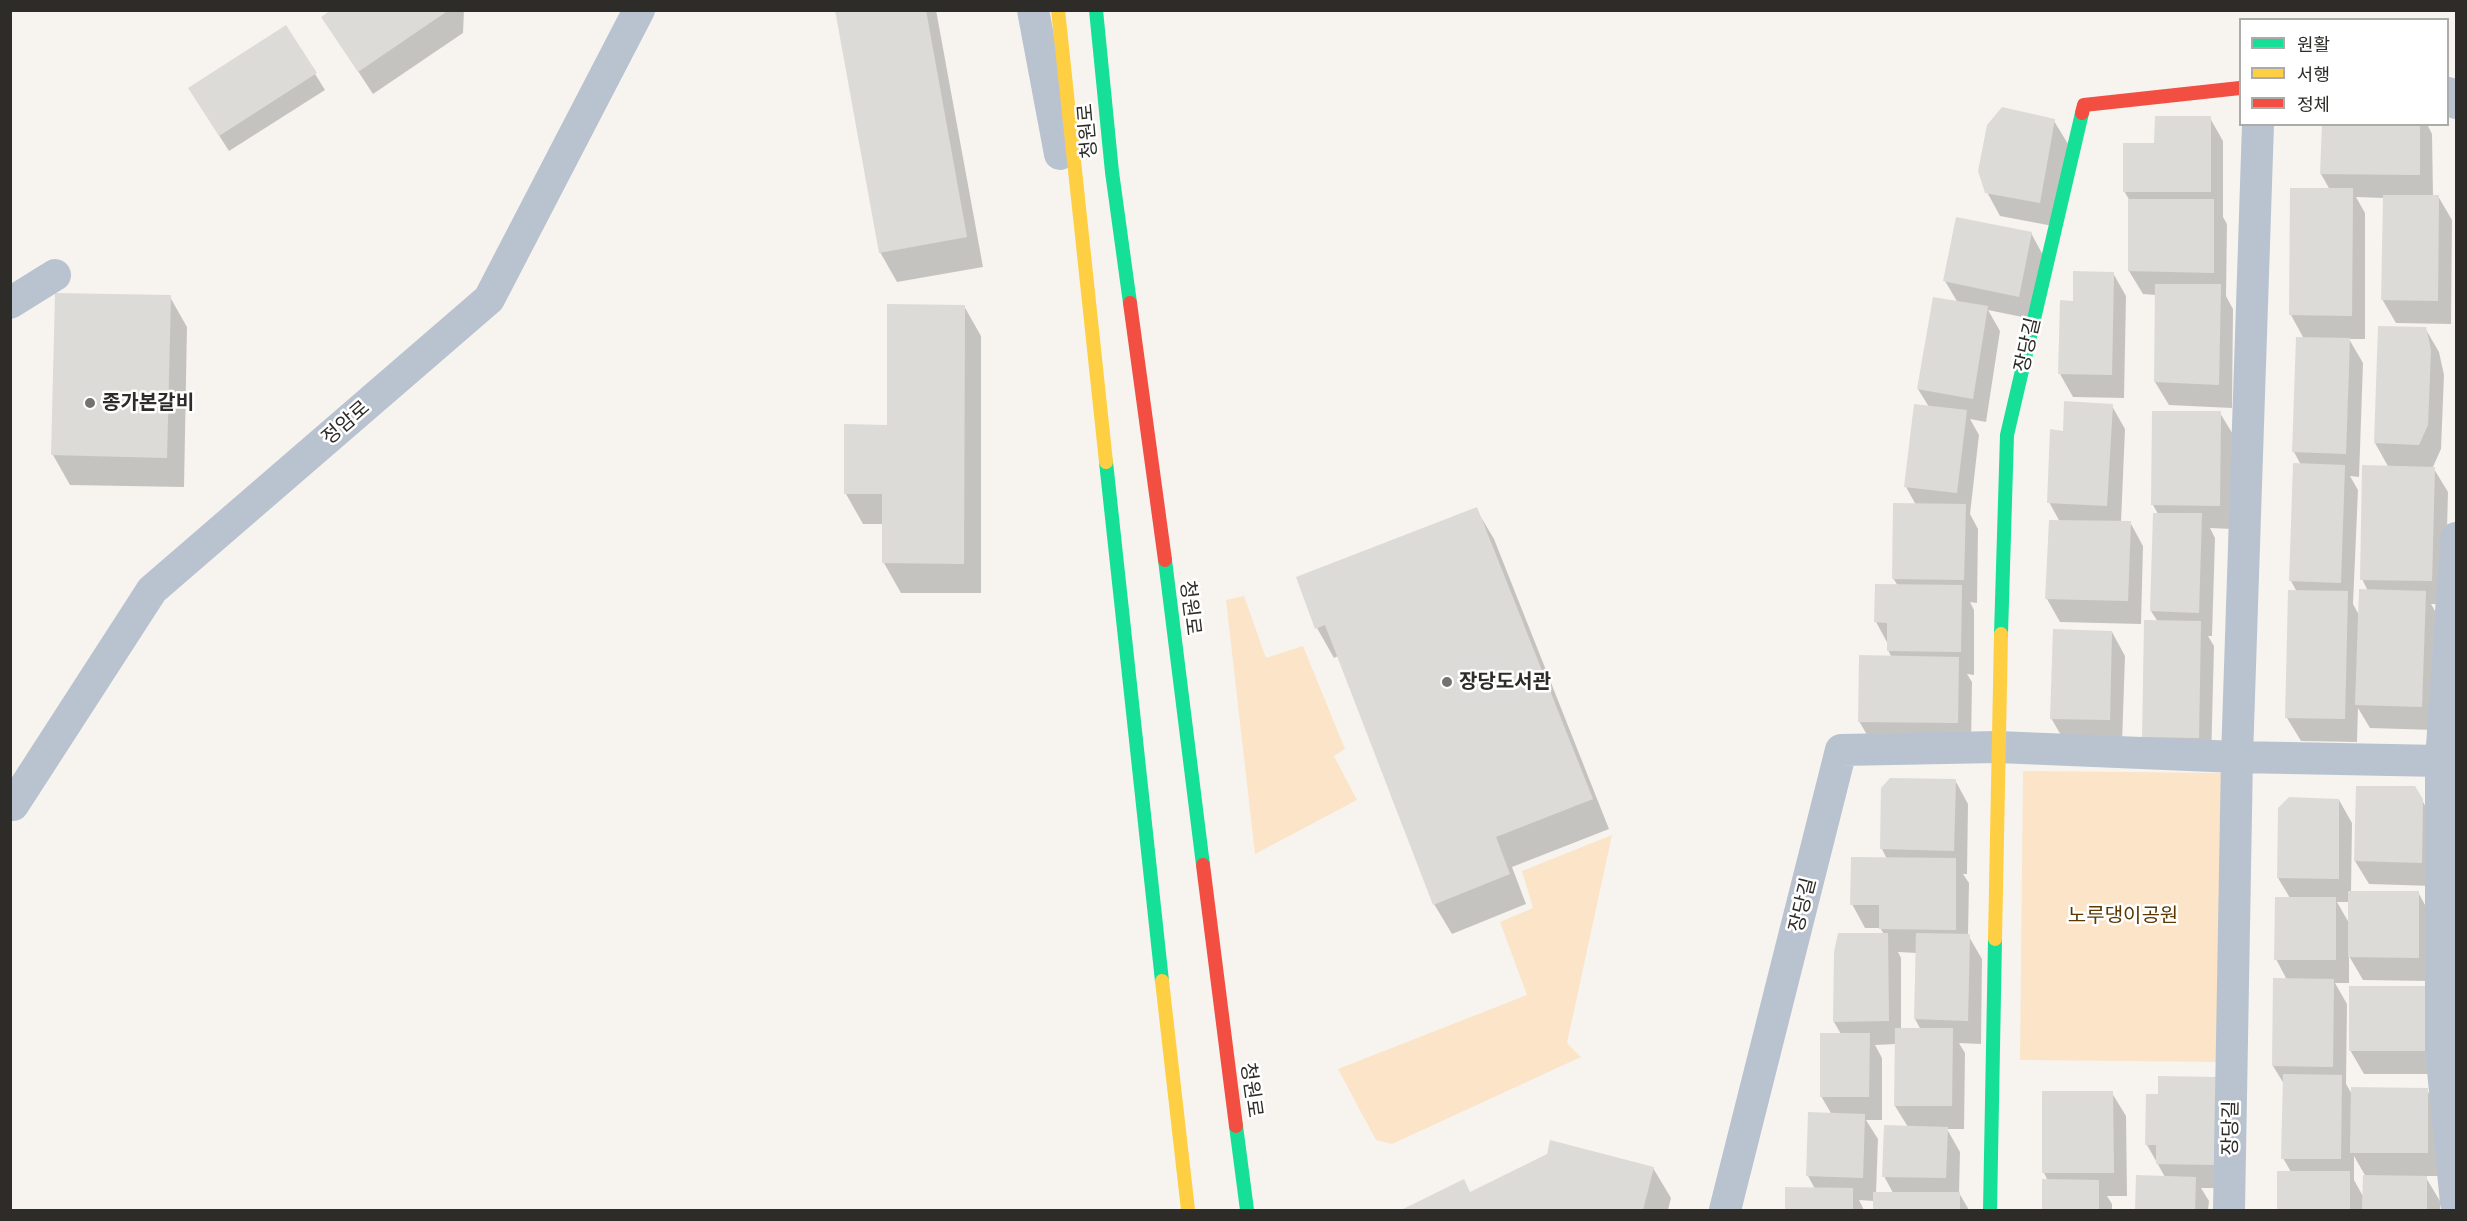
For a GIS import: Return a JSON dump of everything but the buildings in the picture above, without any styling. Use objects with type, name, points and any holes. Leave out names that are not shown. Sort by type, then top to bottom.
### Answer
[{"type":"main road","name":"청원로","points":[[1058,10],[1087,298],[1188,1210]]},
{"type":"main road","name":"청원로","points":[[1096,10],[1112,172],[1172,615],[1247,1210]]},
{"type":"main road","name":"장당길","points":[[1990,1210],[1998,747],[2007,435],[2084,105],[2239,88]]},
{"type":"street","name":"정암로","points":[[10,805],[13,805],[152,590],[489,299],[639,10]]},
{"type":"street","points":[[1033,10],[1087,298]]},
{"type":"street","name":"장당길","points":[[2229,1210],[2237,757],[2258,126]]},
{"type":"street","points":[[10,303],[55,275]]},
{"type":"street","points":[[2457,538],[2441,761],[2440,1050],[2457,1203]]},
{"type":"street","name":"장당길","points":[[1725,1210],[1841,750],[1998,747],[2237,757],[2441,761]]},
{"type":"green space","points":[[1244,596],[1266,658],[1303,646],[1345,749],[1334,756],[1357,800],[1255,854],[1226,600]]},
{"type":"green space","name":"노루댕이공원","points":[[2023,771],[2227,773],[2224,1062],[2020,1060]]},
{"type":"green space","points":[[1612,835],[1567,1043],[1581,1057],[1392,1144],[1376,1140],[1338,1069],[1527,995],[1500,922],[1533,908],[1522,871]]},
{"type":"traffic: fast","points":[[1096,10],[1112,172],[1130,303]]},
{"type":"traffic: fast","points":[[2001,634],[2007,435],[2082,113]]},
{"type":"traffic: fast","points":[[1106,462],[1162,981]]},
{"type":"traffic: fast","points":[[1165,560],[1203,865]]},
{"type":"traffic: fast","points":[[1990,1210],[1995,939]]},
{"type":"traffic: fast","points":[[1236,1126],[1247,1210]]},
{"type":"traffic: slow","points":[[1058,10],[1106,462]]},
{"type":"traffic: slow","points":[[1995,939],[2001,634]]},
{"type":"traffic: slow","points":[[1162,981],[1188,1210]]},
{"type":"traffic: jam","points":[[2082,113],[2084,105],[2239,88]]},
{"type":"traffic: jam","points":[[1130,303],[1165,560]]},
{"type":"traffic: jam","points":[[1203,865],[1236,1126]]},
{"type":"place","name":"종가본갈비","points":[[90,403]]},
{"type":"place","name":"장당도서관","points":[[1447,682]]}]
